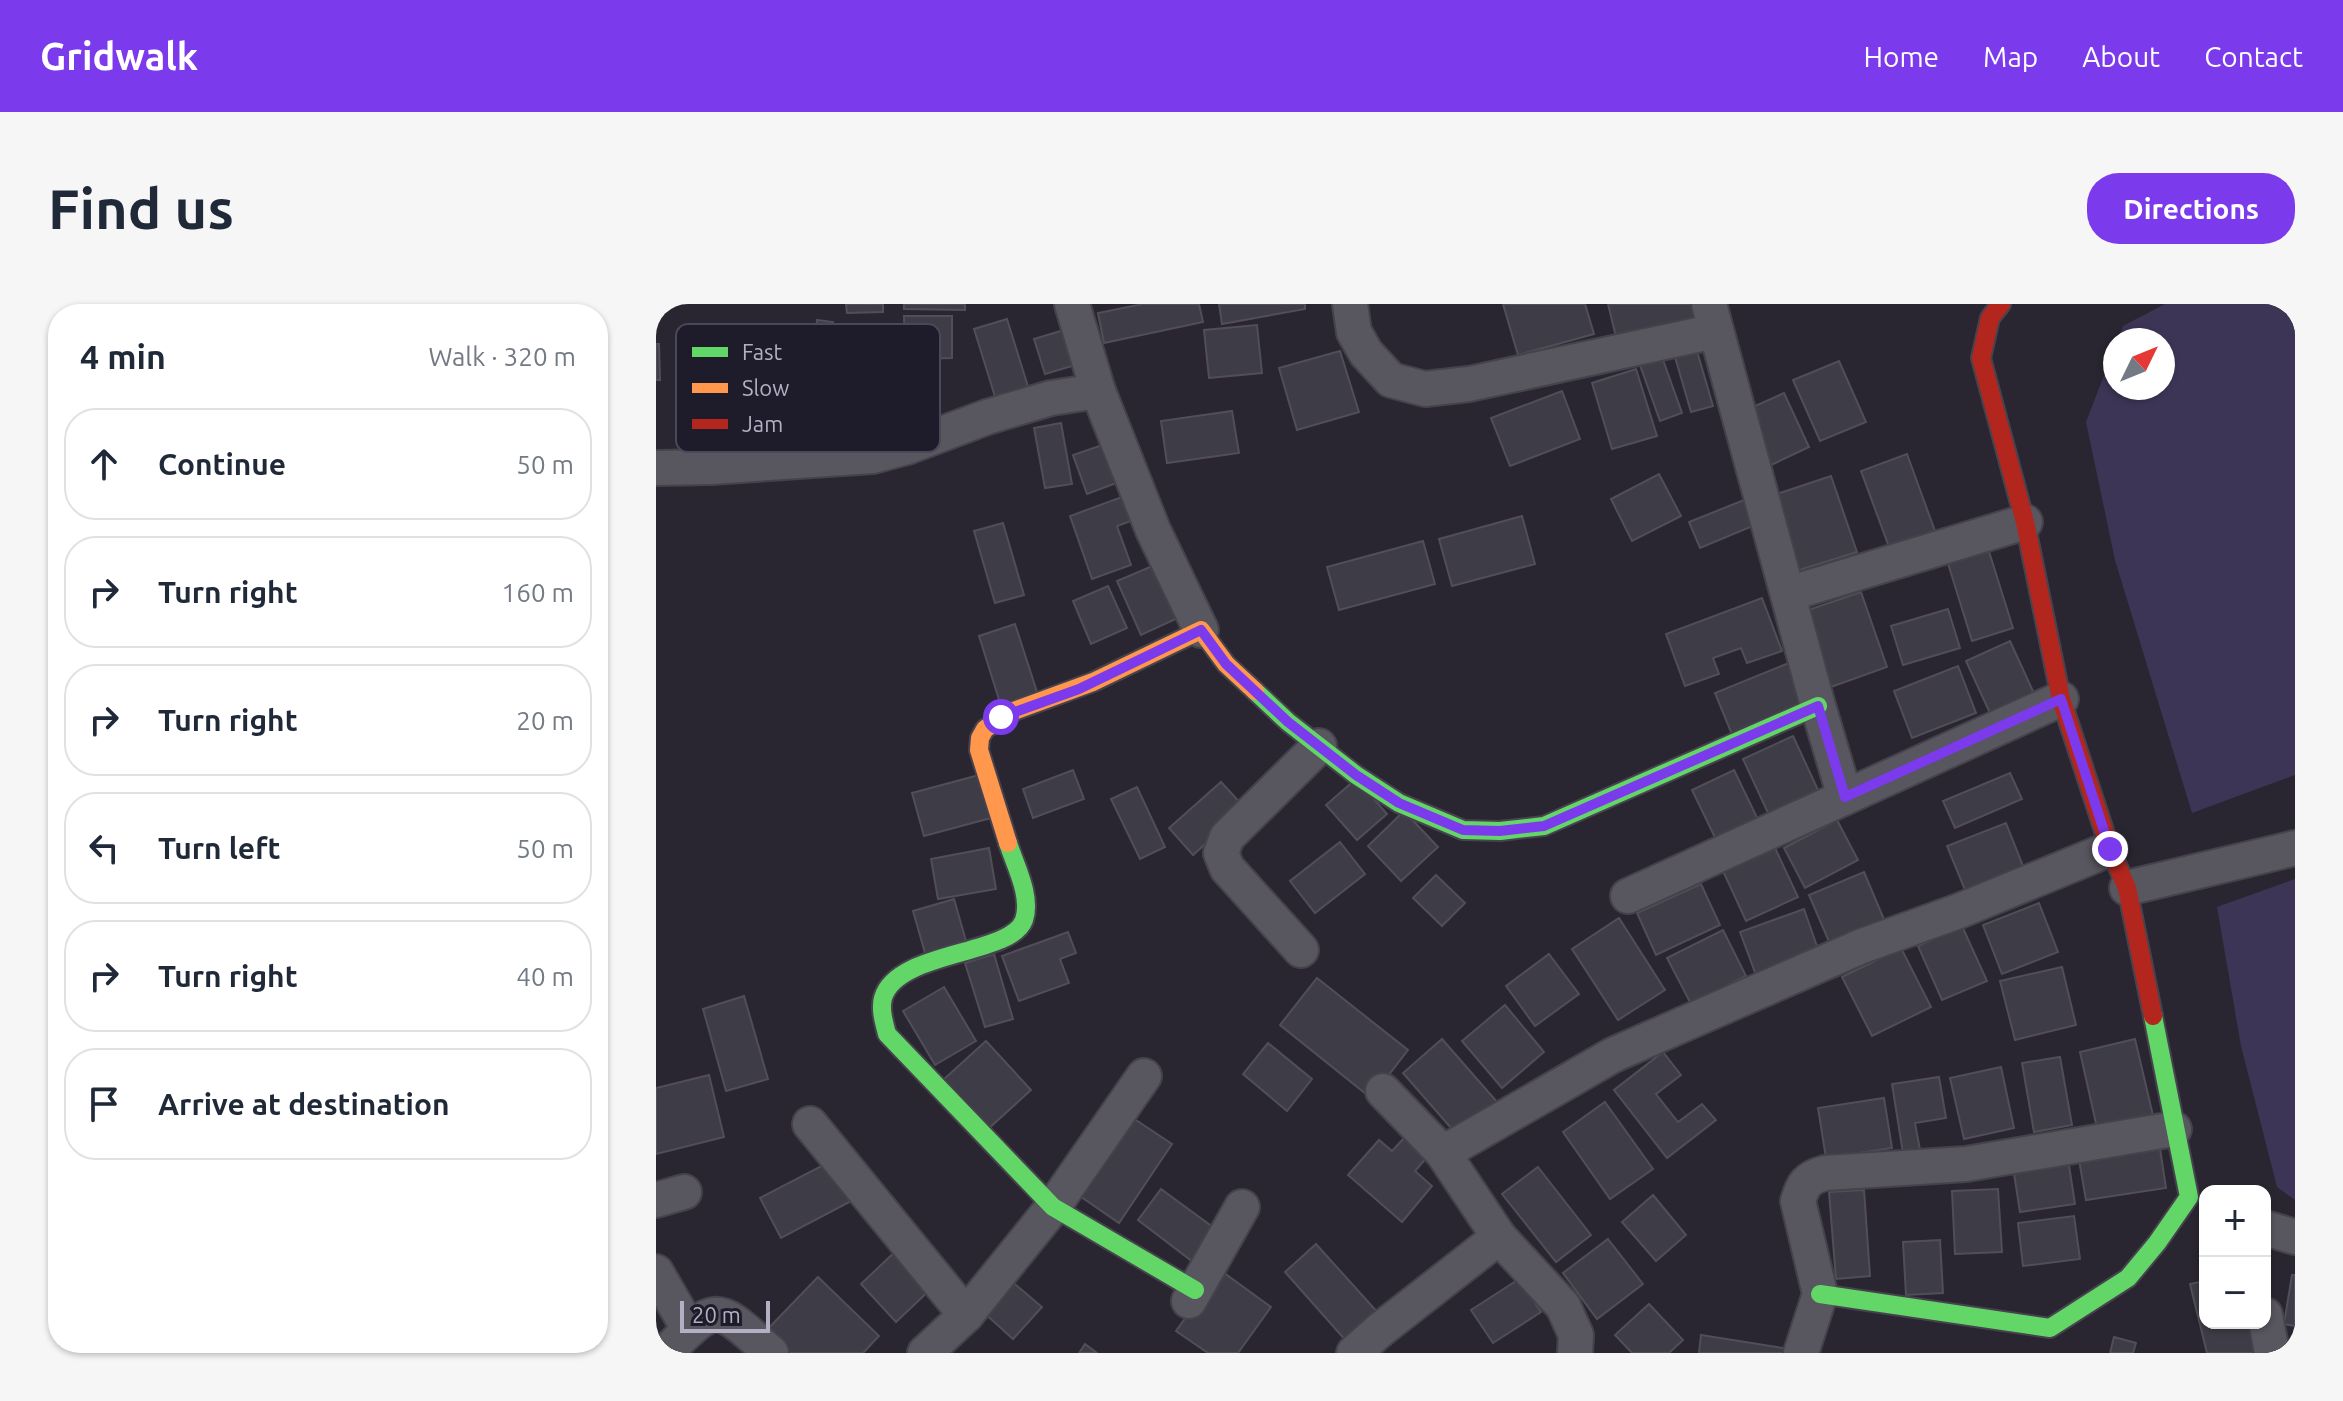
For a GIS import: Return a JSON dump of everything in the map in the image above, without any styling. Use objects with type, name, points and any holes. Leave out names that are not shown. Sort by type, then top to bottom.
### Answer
[{"type":"street","points":[[1072,304],[1098,391],[1153,530],[1201,630],[1226,664],[1288,722],[1356,775],[1399,803],[1463,830],[1500,831],[1544,826],[1818,706]]},
{"type":"street","points":[[1350,304],[1354,332],[1366,353],[1391,380],[1425,389],[1469,384],[1712,317],[1845,797]]},
{"type":"street","points":[[1820,1294],[2048,1341],[2128,1278],[2197,1200],[2174,1129],[2127,888],[2110,849],[2061,699],[2025,522],[1981,358],[1990,318],[2001,304]]},
{"type":"street","points":[[940,435],[1051,398],[1098,391]]},
{"type":"street","points":[[656,468],[873,456],[888,452]]},
{"type":"street","points":[[1788,594],[2025,522]]},
{"type":"street","points":[[1201,630],[1079,689],[1001,717],[987,726],[979,738],[979,750],[1026,901],[1025,920],[1017,932],[1006,938],[916,967],[897,979],[885,993],[881,1015],[887,1034],[1053,1207],[1192,1296],[1242,1207]]},
{"type":"street","points":[[1628,896],[2061,699]]},
{"type":"street","points":[[1301,950],[1227,868],[1221,853],[1227,837],[1319,746]]},
{"type":"street","points":[[2127,888],[2295,848]]},
{"type":"street","points":[[1443,1153],[1613,1055],[1862,946],[1959,911],[2110,849]]},
{"type":"street","points":[[925,1353],[966,1315],[1053,1207],[1144,1076]]},
{"type":"street","points":[[1383,1091],[1443,1153],[1499,1237],[1563,1306],[1576,1335],[1575,1353]]},
{"type":"street","points":[[810,1124],[966,1315]]},
{"type":"street","points":[[1801,1353],[1820,1294],[1798,1201],[1810,1177],[1825,1173],[1966,1164],[2174,1129]]},
{"type":"street","points":[[2271,1230],[2295,1237]]},
{"type":"street","points":[[1354,1353],[1499,1237]]},
{"type":"street","points":[[656,1272],[678,1341],[707,1315],[720,1313],[771,1353]]},
{"type":"street","points":[[2268,1329],[2272,1353]]},
{"type":"shaded area","points":[[2165,304],[2295,304],[2295,775],[2192,813],[2115,560],[2086,422],[2103,378],[2103,400],[2175,400],[2175,328],[2123,326]]},
{"type":"shaded area","points":[[2295,879],[2295,1200],[2277,1187],[2241,1046],[2217,907]]},
{"type":"building","points":[[846,304],[883,304],[883,312],[847,313]]},
{"type":"building","points":[[904,304],[965,304],[965,310],[904,309]]},
{"type":"building","points":[[1143,304],[1199,304],[1203,322],[1104,343],[1098,313]]},
{"type":"building","points":[[1219,304],[1305,304],[1305,309],[1222,324]]},
{"type":"building","points":[[1503,304],[1585,304],[1594,334],[1518,355]]},
{"type":"building","points":[[1608,304],[1697,304],[1701,321],[1617,341]]},
{"type":"building","points":[[904,316],[952,316],[952,358],[940,358],[940,324],[904,324]]},
{"type":"building","points":[[1007,319],[1030,393],[997,403],[974,329]]},
{"type":"building","points":[[817,320],[833,322],[833,324],[817,324]]},
{"type":"building","points":[[1257,325],[1262,373],[1209,378],[1204,330]]},
{"type":"building","points":[[1064,330],[1075,365],[1045,374],[1034,339]]},
{"type":"building","points":[[656,344],[659,344],[660,380],[656,380]]},
{"type":"building","points":[[1340,351],[1359,412],[1297,430],[1279,368]]},
{"type":"building","points":[[1697,351],[1713,406],[1691,412],[1675,357]]},
{"type":"building","points":[[1662,357],[1682,413],[1660,421],[1640,365]]},
{"type":"building","points":[[1839,361],[1866,422],[1820,441],[1793,380]]},
{"type":"building","points":[[1636,369],[1657,436],[1612,449],[1592,383]]},
{"type":"building","points":[[1562,391],[1580,439],[1510,466],[1491,418]]},
{"type":"building","points":[[1784,393],[1809,447],[1769,466],[1744,411]]},
{"type":"building","points":[[1232,411],[1239,453],[1167,463],[1161,421]]},
{"type":"building","points":[[1061,423],[1072,484],[1045,488],[1034,428]]},
{"type":"building","points":[[1108,443],[1122,481],[1087,494],[1073,455]]},
{"type":"building","points":[[1907,454],[1935,531],[1889,547],[1861,471]]},
{"type":"building","points":[[1659,474],[1681,516],[1632,541],[1611,499]]},
{"type":"building","points":[[1831,476],[1857,552],[1796,571],[1771,496]]},
{"type":"building","points":[[1122,497],[1131,521],[1117,526],[1131,565],[1092,579],[1070,516]]},
{"type":"building","points":[[1744,500],[1755,525],[1700,548],[1689,522]]},
{"type":"building","points":[[1522,516],[1535,564],[1452,586],[1439,539]]},
{"type":"building","points":[[1003,523],[1024,595],[995,603],[974,531]]},
{"type":"building","points":[[1423,541],[1435,584],[1339,610],[1327,567]]},
{"type":"building","points":[[1987,545],[2013,628],[1972,641],[1946,557]]},
{"type":"building","points":[[1157,564],[1180,617],[1141,635],[1117,581]]},
{"type":"building","points":[[1108,586],[1127,628],[1091,644],[1073,601]]},
{"type":"building","points":[[1861,592],[1887,667],[1831,687],[1805,611]]},
{"type":"building","points":[[1762,598],[1782,651],[1747,663],[1741,648],[1713,658],[1719,674],[1685,686],[1666,634]]},
{"type":"building","points":[[1948,609],[1960,648],[1903,665],[1891,626]]},
{"type":"building","points":[[1015,624],[1038,695],[1001,706],[979,636]]},
{"type":"building","points":[[2010,641],[2038,702],[1994,722],[1966,661]]},
{"type":"building","points":[[1791,662],[1809,706],[1733,737],[1715,693]]},
{"type":"building","points":[[1958,666],[1976,713],[1912,738],[1894,691]]},
{"type":"building","points":[[1793,736],[1818,790],[1768,813],[1743,759]]},
{"type":"building","points":[[1073,770],[1084,799],[1033,818],[1023,789]]},
{"type":"building","points":[[1734,770],[1762,828],[1720,848],[1692,790]]},
{"type":"building","points":[[2010,773],[2022,799],[1955,828],[1943,801]]},
{"type":"building","points":[[979,775],[991,818],[924,836],[912,793]]},
{"type":"building","points":[[1356,779],[1387,814],[1357,840],[1326,805]]},
{"type":"building","points":[[1221,782],[1245,808],[1193,855],[1169,828]]},
{"type":"building","points":[[1137,787],[1165,847],[1140,859],[1111,799]]},
{"type":"building","points":[[1404,811],[1438,847],[1401,881],[1368,846]]},
{"type":"building","points":[[1837,820],[1858,860],[1805,888],[1784,848]]},
{"type":"building","points":[[2006,823],[2025,871],[1967,895],[1947,846]]},
{"type":"building","points":[[1340,842],[1365,874],[1315,913],[1290,881]]},
{"type":"building","points":[[989,848],[996,889],[938,899],[931,859]]},
{"type":"building","points":[[1775,848],[1798,897],[1746,921],[1723,871]]},
{"type":"building","points":[[1864,872],[1891,936],[1836,958],[1809,895]]},
{"type":"building","points":[[1436,875],[1465,903],[1442,926],[1413,898]]},
{"type":"building","points":[[1701,884],[1720,925],[1656,955],[1637,913]]},
{"type":"building","points":[[954,899],[968,948],[927,960],[913,911]]},
{"type":"building","points":[[2039,903],[2058,952],[2002,974],[1983,925]]},
{"type":"building","points":[[1804,909],[1819,952],[1756,975],[1740,932]]},
{"type":"building","points":[[1619,918],[1665,990],[1618,1020],[1572,949]]},
{"type":"building","points":[[1962,926],[1987,981],[1942,1000],[1918,946]]},
{"type":"building","points":[[1723,930],[1746,976],[1691,1004],[1667,958]]},
{"type":"building","points":[[1068,932],[1076,953],[1060,959],[1069,983],[1019,1001],[1002,956]]},
{"type":"building","points":[[1901,948],[1931,1007],[1872,1036],[1842,977]]},
{"type":"building","points":[[994,954],[1013,1019],[985,1027],[965,963]]},
{"type":"building","points":[[1549,954],[1579,994],[1535,1026],[1506,986]]},
{"type":"building","points":[[2062,967],[2076,1025],[2015,1040],[2000,981]]},
{"type":"building","points":[[1317,978],[1408,1050],[1371,1098],[1280,1025]]},
{"type":"building","points":[[944,987],[976,1041],[935,1065],[903,1011]]},
{"type":"building","points":[[744,996],[768,1079],[726,1091],[703,1009]]},
{"type":"building","points":[[1505,1005],[1544,1052],[1502,1088],[1462,1041]]},
{"type":"building","points":[[1442,1039],[1511,1118],[1472,1152],[1403,1073]]},
{"type":"building","points":[[2135,1039],[2155,1124],[2099,1137],[2080,1052]]},
{"type":"building","points":[[986,1041],[1031,1090],[987,1130],[943,1080]]},
{"type":"building","points":[[1268,1043],[1312,1079],[1287,1111],[1243,1074]]},
{"type":"building","points":[[1663,1052],[1681,1075],[1656,1094],[1678,1122],[1702,1104],[1716,1120],[1667,1158],[1614,1090]]},
{"type":"building","points":[[2060,1057],[2072,1125],[2034,1132],[2022,1063]]},
{"type":"building","points":[[2001,1067],[2014,1128],[1964,1139],[1950,1078]]},
{"type":"building","points":[[709,1075],[724,1137],[656,1154],[656,1088]]},
{"type":"building","points":[[1939,1077],[1946,1118],[1915,1123],[1920,1150],[1903,1153],[1892,1084]]},
{"type":"building","points":[[1884,1098],[1892,1148],[1826,1158],[1818,1108]]},
{"type":"building","points":[[1605,1102],[1653,1169],[1610,1199],[1563,1132]]},
{"type":"building","points":[[1127,1114],[1172,1144],[1119,1223],[1074,1192]]},
{"type":"building","points":[[1406,1136],[1428,1156],[1415,1171],[1432,1186],[1402,1222],[1348,1175],[1379,1140],[1392,1151]]},
{"type":"building","points":[[2159,1142],[2166,1188],[2086,1200],[2078,1154]]},
{"type":"building","points":[[2068,1159],[2075,1204],[2020,1212],[2013,1167]]},
{"type":"building","points":[[833,1160],[855,1199],[781,1238],[760,1198]]},
{"type":"building","points":[[1538,1167],[1591,1235],[1556,1262],[1502,1194]]},
{"type":"building","points":[[1161,1189],[1221,1233],[1197,1265],[1138,1220]]},
{"type":"building","points":[[1998,1189],[2002,1252],[1955,1254],[1952,1191]]},
{"type":"building","points":[[1864,1190],[1870,1276],[1836,1279],[1829,1192]]},
{"type":"building","points":[[1653,1195],[1686,1235],[1656,1261],[1622,1222]]},
{"type":"building","points":[[2074,1216],[2080,1259],[2023,1266],[2018,1223]]},
{"type":"building","points":[[1608,1239],[1643,1284],[1597,1319],[1563,1273]]},
{"type":"building","points":[[1940,1240],[1943,1293],[1906,1295],[1903,1242]]},
{"type":"building","points":[[1316,1244],[1380,1315],[1348,1343],[1285,1272]]},
{"type":"building","points":[[900,1247],[935,1285],[896,1322],[861,1284]]},
{"type":"building","points":[[1220,1270],[1271,1307],[1238,1353],[1208,1353],[1176,1331]]},
{"type":"building","points":[[2292,1275],[2295,1275],[2295,1326],[2284,1324]]},
{"type":"building","points":[[818,1277],[879,1336],[863,1353],[783,1353],[763,1334]]},
{"type":"building","points":[[1519,1279],[1541,1312],[1493,1343],[1471,1310]]},
{"type":"building","points":[[1010,1280],[1042,1307],[1013,1339],[982,1311]]},
{"type":"building","points":[[2199,1282],[2199,1321],[2190,1284]]},
{"type":"building","points":[[1649,1304],[1683,1340],[1669,1353],[1632,1353],[1615,1335]]},
{"type":"building","points":[[2201,1329],[2255,1329],[2261,1353],[2207,1353]]},
{"type":"building","points":[[1701,1335],[1789,1349],[1788,1353],[1699,1353]]},
{"type":"building","points":[[2114,1337],[2136,1343],[2133,1353],[2110,1353]]},
{"type":"building","points":[[1085,1344],[1097,1353],[1079,1353]]},
{"type":"traffic: fast","points":[[1255,691],[1288,722],[1356,775],[1399,803],[1463,830],[1500,831],[1544,826],[1818,706]]},
{"type":"traffic: fast","points":[[1008,843],[1024,891],[1024,920],[1015,932],[998,941],[930,962],[893,982],[882,1002],[887,1034],[1053,1207],[1195,1290]]},
{"type":"traffic: fast","points":[[1820,1294],[2050,1328],[2128,1278],[2189,1197],[2153,1016]]},
{"type":"traffic: slow","points":[[1008,843],[979,750],[985,729],[1011,712],[1093,682],[1201,630],[1226,664],[1255,691]]},
{"type":"traffic: jam","points":[[2001,304],[1990,318],[1981,358],[2025,522],[2061,699],[2110,849],[2127,888],[2153,1016]]},
{"type":"route","points":[[1001,717],[1079,689],[1201,630],[1226,664],[1288,722],[1356,775],[1399,803],[1463,830],[1500,831],[1544,826],[1818,706],[1845,797],[2061,699],[2110,849]]}]
